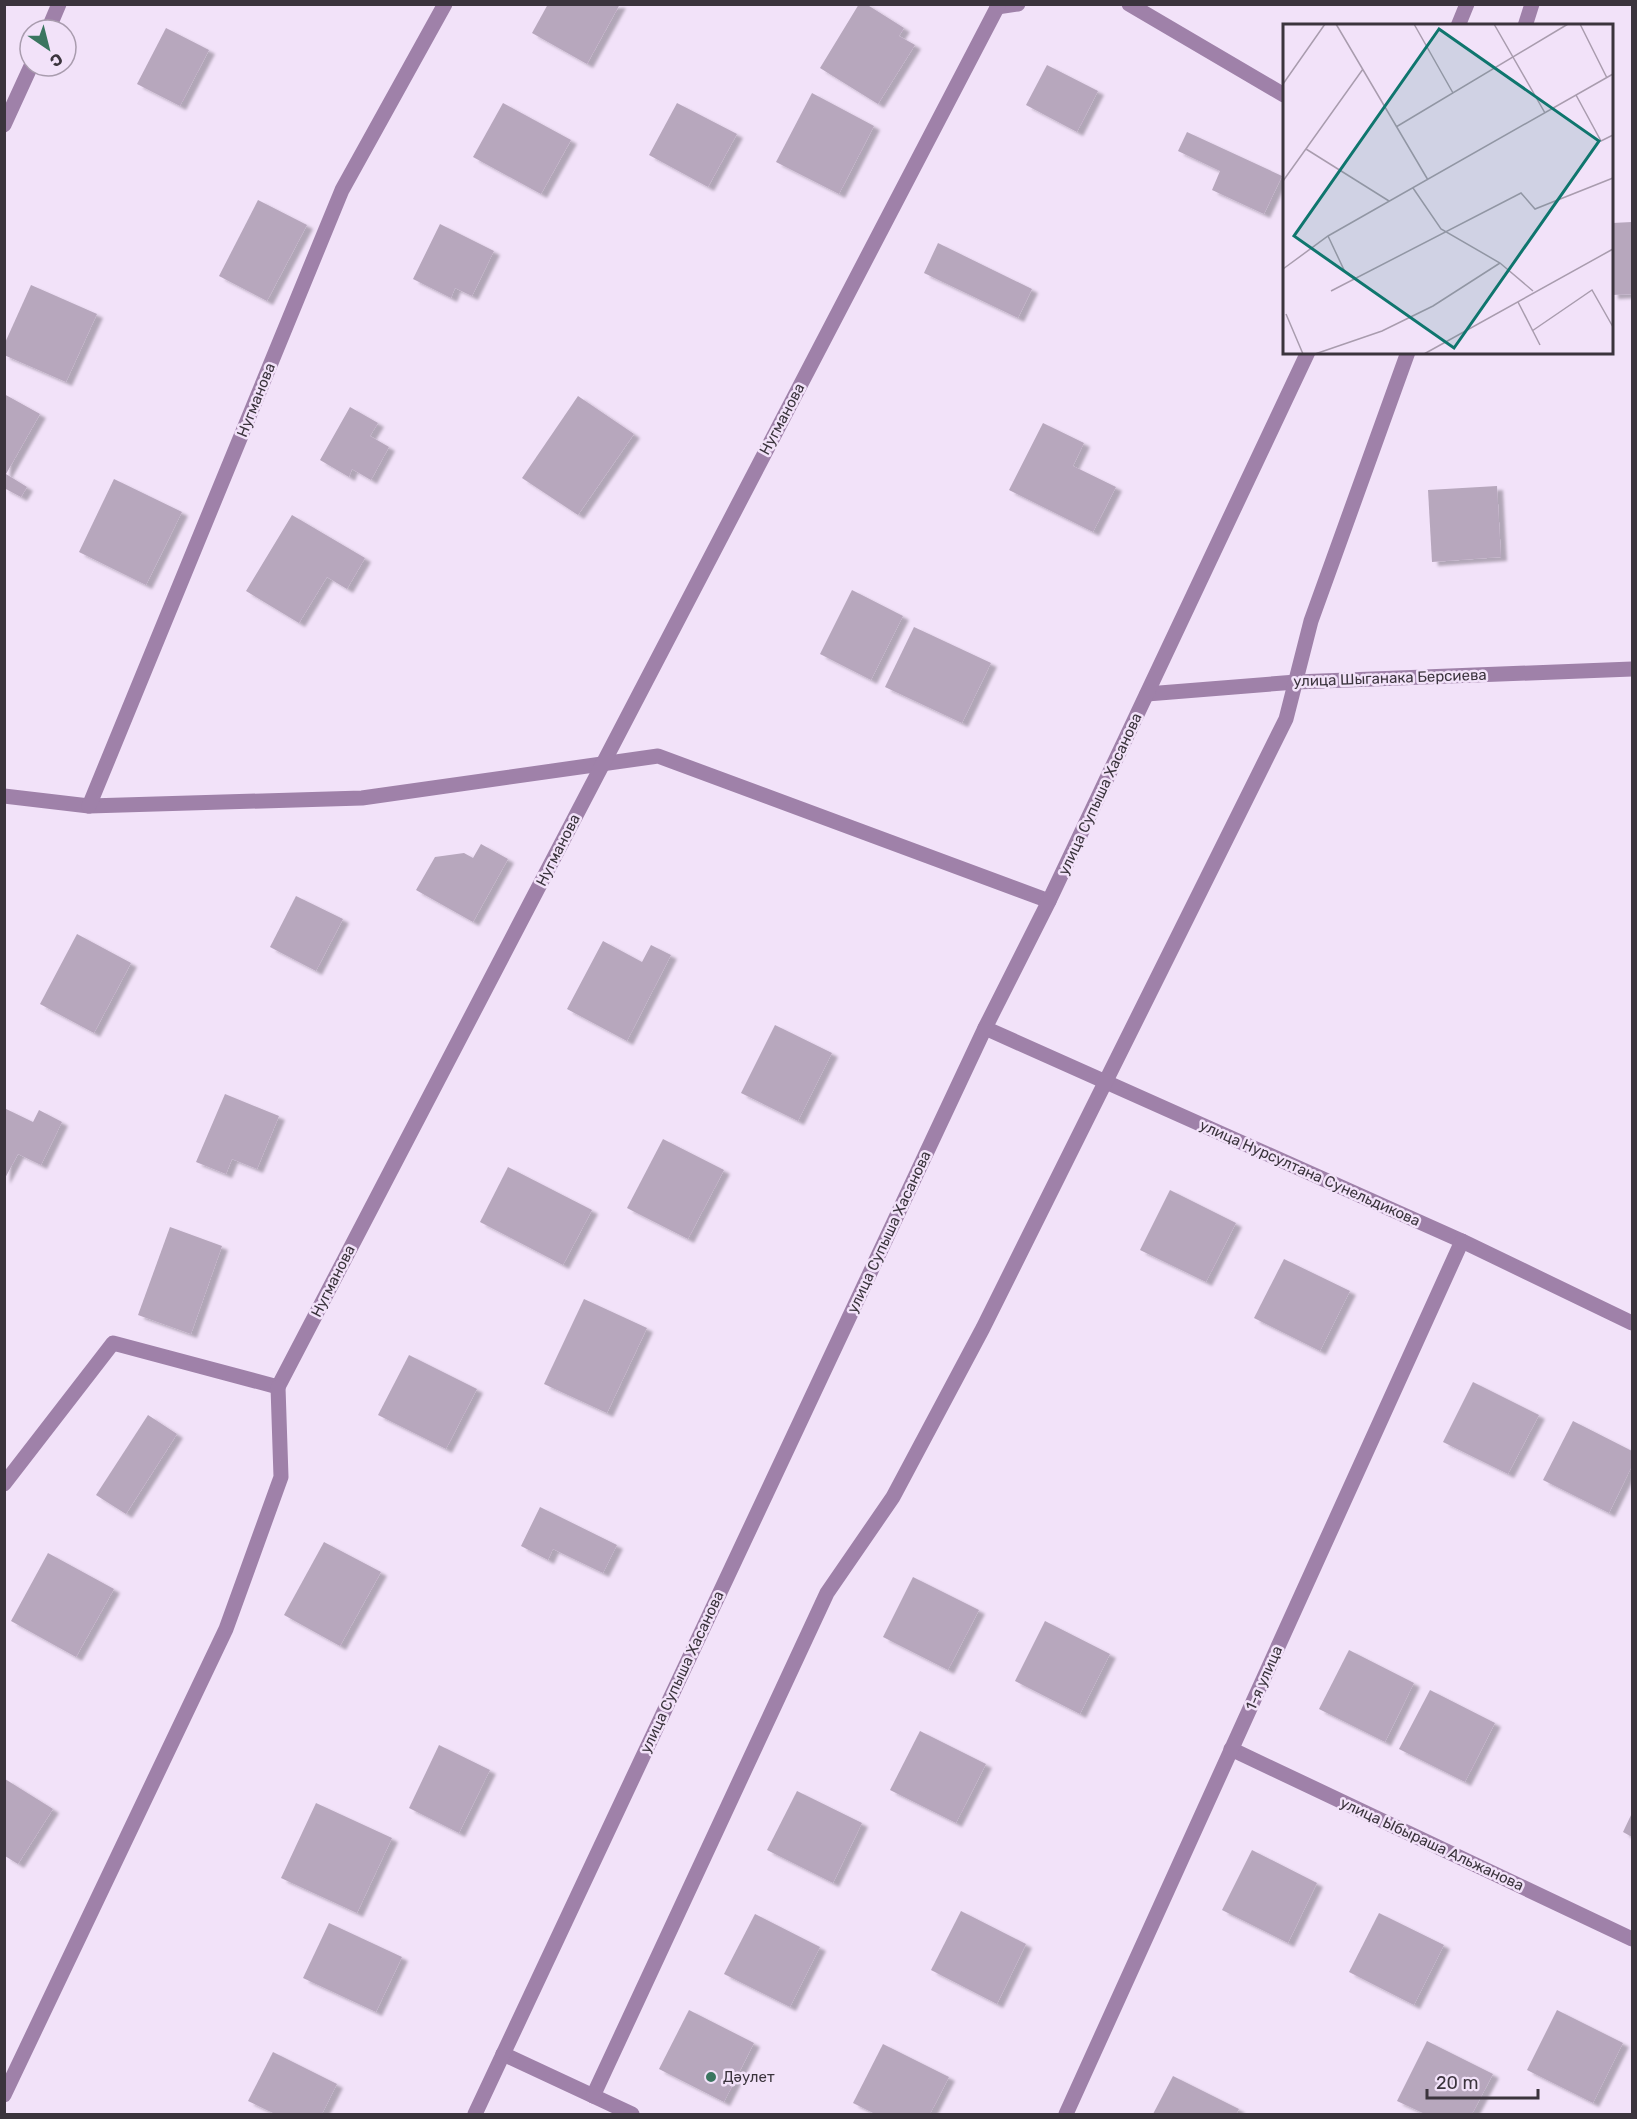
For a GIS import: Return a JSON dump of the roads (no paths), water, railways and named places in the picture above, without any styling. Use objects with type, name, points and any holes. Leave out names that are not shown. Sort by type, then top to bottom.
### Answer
[{"type":"street","points":[[53,18],[59,4]]},
{"type":"street","name":"Нугманова","points":[[89,806],[342,190],[445,4]]},
{"type":"street","points":[[998,6],[1018,4]]},
{"type":"street","points":[[1129,4],[1283,94]]},
{"type":"street","points":[[1459,24],[1467,4]]},
{"type":"street","points":[[1526,24],[1532,4]]},
{"type":"street","name":"Нугманова","points":[[278,1387],[998,6]]},
{"type":"street","points":[[4,124],[25,78]]},
{"type":"street","name":"улица Супыша Хасанова","points":[[475,2115],[986,1028],[1049,901],[1307,354]]},
{"type":"street","points":[[593,2096],[827,1593],[893,1497],[983,1328],[1286,719],[1311,621],[1407,354]]},
{"type":"street","name":"улица Шыганака Берсиева","points":[[1147,694],[1296,682],[1632,669]]},
{"type":"street","points":[[4,796],[89,806],[362,798],[658,756],[1049,901]]},
{"type":"street","name":"улица Нурсултана Сунельдикова","points":[[986,1028],[1462,1241],[1632,1323]]},
{"type":"street","name":"1-я улица","points":[[1066,2115],[1462,1241]]},
{"type":"street","points":[[4,1484],[113,1343],[278,1387],[281,1477],[226,1629],[4,2095]]},
{"type":"street","name":"улица Ыбыраша Альжанова","points":[[1231,1749],[1632,1939]]},
{"type":"street","points":[[502,2054],[632,2115]]},
{"type":"place","name":"Дәулет","points":[[711,2077]]}]
